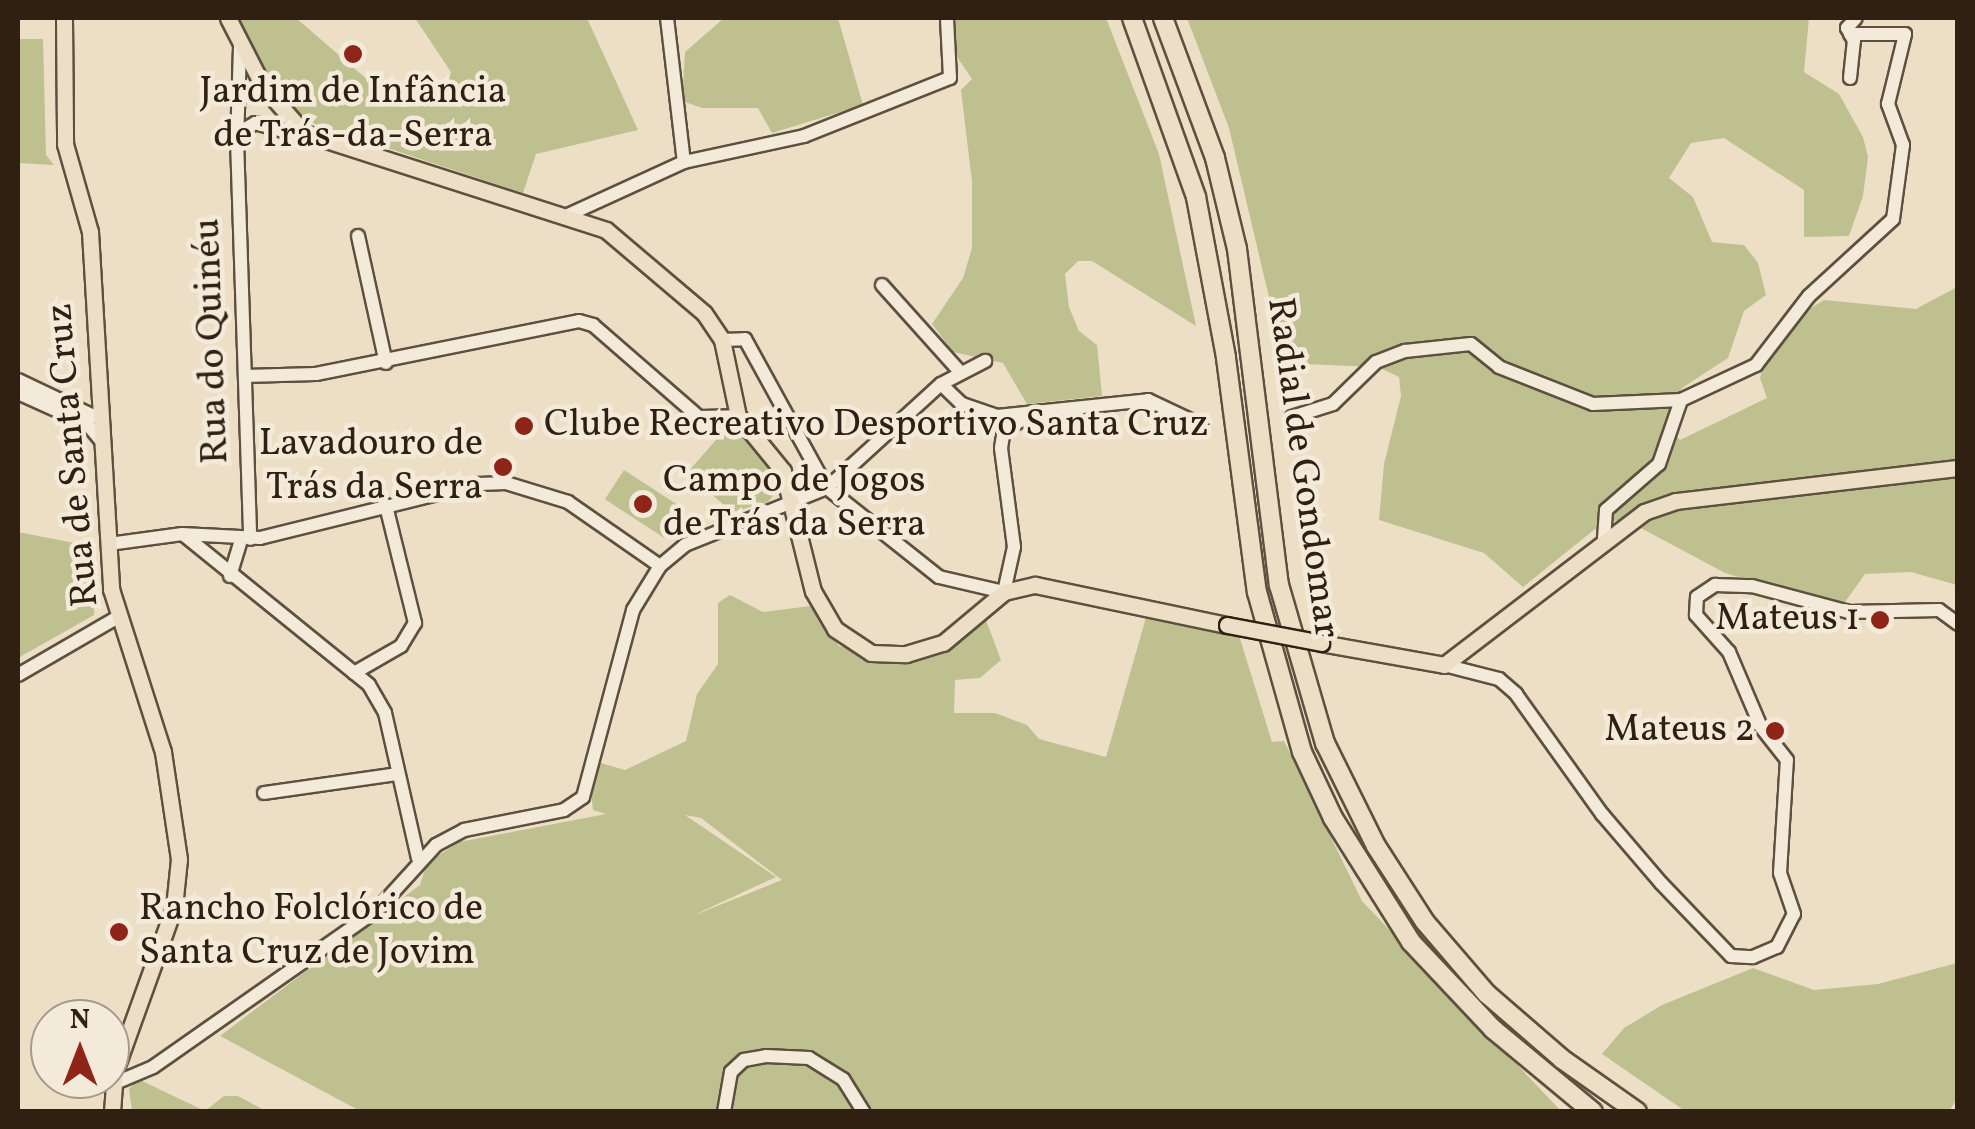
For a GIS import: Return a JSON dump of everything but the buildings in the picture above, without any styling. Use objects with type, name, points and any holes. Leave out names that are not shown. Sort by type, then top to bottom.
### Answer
[{"type":"highway","name":"Radial de Gondomar","points":[[1132,18],[1196,197],[1226,358],[1257,592],[1302,752],[1333,818],[1411,942],[1493,1029],[1593,1112]]},
{"type":"highway","name":"Radial de Gondomar","points":[[1163,18],[1210,140],[1237,249],[1279,584],[1325,744],[1376,846],[1426,922],[1487,994],[1562,1060],[1637,1112]]},
{"type":"main road","name":"Rua de Santa Cruz","points":[[64,18],[65,144],[90,232],[109,544],[118,617],[163,752],[178,860],[174,907],[130,1035]]},
{"type":"main road","points":[[228,18],[286,116],[323,142],[568,214],[606,230],[704,313],[722,340],[738,416],[784,471],[813,591],[835,630],[871,653],[906,654],[943,642],[1004,592],[1035,585],[1444,665],[1644,512],[1676,501],[1958,468]]},
{"type":"street","points":[[668,18],[684,162]]},
{"type":"street","points":[[568,214],[684,162],[804,136],[950,78],[947,18]]},
{"type":"street","points":[[1850,78],[1850,34],[1856,18]]},
{"type":"street","points":[[1292,417],[1334,404],[1376,362],[1404,351],[1471,344],[1515,374],[1593,404],[1681,400],[1756,364],[1809,296],[1893,219],[1902,145],[1888,104],[1904,34],[1850,34]]},
{"type":"street","name":"Rua do Quinéu","points":[[230,576],[246,539],[245,376],[236,140],[239,39]]},
{"type":"street","points":[[269,127],[284,124],[286,116]]},
{"type":"street","points":[[236,140],[248,123],[323,142]]},
{"type":"street","points":[[358,236],[386,363]]},
{"type":"street","points":[[882,285],[960,372]]},
{"type":"street","points":[[245,376],[316,374],[386,363],[579,321],[593,325],[700,417],[738,416]]},
{"type":"street","points":[[722,340],[745,339],[827,488],[938,577],[1004,592],[1014,547],[1001,448],[1004,430],[1034,414]]},
{"type":"street","points":[[130,1077],[153,1067],[362,922],[396,892],[418,858],[464,830],[564,810],[584,797],[633,610],[660,566],[684,545],[827,488],[941,384],[985,361]]},
{"type":"street","points":[[18,380],[100,414]]},
{"type":"street","points":[[72,402],[91,398],[100,380]]},
{"type":"street","points":[[941,384],[962,404],[997,416],[1148,400],[1201,425]]},
{"type":"street","points":[[18,394],[75,418],[103,443]]},
{"type":"street","points":[[1604,539],[1606,510],[1659,464],[1681,400]]},
{"type":"street","points":[[75,418],[100,414]]},
{"type":"street","points":[[109,544],[182,534],[246,539],[478,484],[528,485],[568,502],[660,566]]},
{"type":"street","points":[[354,673],[400,646],[414,623],[386,506]]},
{"type":"street","points":[[182,534],[369,685],[384,713],[418,858]]},
{"type":"street","points":[[1444,665],[1498,679],[1516,694],[1661,883],[1732,956],[1753,957],[1777,947],[1794,914],[1780,873],[1787,760],[1755,716],[1729,652],[1696,614],[1697,597],[1714,584],[1752,586],[1848,612],[1939,610],[1958,624]]},
{"type":"street","points":[[18,675],[118,617]]},
{"type":"street","points":[[264,793],[398,774]]},
{"type":"street","points":[[724,1112],[731,1072],[744,1060],[766,1056],[809,1058],[843,1079],[864,1112]]},
{"type":"green space","points":[[237,18],[296,18],[369,81],[434,97],[446,90],[451,72],[415,18],[587,18],[638,130],[536,154],[523,193],[315,124],[285,105]]},
{"type":"green space","points":[[724,18],[838,18],[863,105],[772,133],[758,108],[702,108],[682,101],[685,52]]},
{"type":"green space","points":[[950,18],[1106,18],[1159,154],[1196,326],[1092,261],[1078,261],[1065,274],[1069,307],[1079,331],[1097,345],[1102,396],[1027,404],[1003,363],[953,352],[932,324],[963,278],[972,248],[972,182],[961,90],[972,79],[955,54]]},
{"type":"green space","points":[[1187,18],[1809,18],[1804,72],[1839,94],[1863,137],[1868,157],[1863,196],[1849,236],[1804,237],[1804,190],[1724,138],[1691,143],[1669,178],[1693,197],[1712,242],[1744,245],[1758,263],[1766,295],[1744,311],[1728,358],[1682,388],[1671,404],[1675,435],[1680,440],[1767,398],[1760,378],[1765,360],[1795,318],[1824,300],[1916,309],[1957,287],[1957,585],[1911,572],[1865,574],[1845,602],[1812,598],[1725,573],[1622,518],[1595,529],[1523,587],[1484,553],[1379,520],[1384,464],[1401,396],[1399,377],[1378,367],[1277,363],[1272,310],[1229,128]]},
{"type":"green space","points":[[18,39],[43,39],[46,155],[54,165],[18,163]]},
{"type":"green space","points":[[729,425],[773,465],[781,486],[768,502],[732,512],[687,473]]},
{"type":"green space","name":"Campo de Jogos de Trás da Serra","points":[[624,470],[684,509],[664,538],[605,499]]},
{"type":"green space","points":[[18,532],[95,547],[94,615],[18,658]]},
{"type":"green space","points":[[730,595],[763,612],[811,606],[839,646],[906,662],[954,644],[984,615],[1001,660],[980,678],[955,680],[954,713],[995,713],[1027,725],[1039,739],[1106,757],[1147,614],[1238,632],[1272,742],[1284,741],[1362,901],[1561,1111],[360,1111],[220,1036],[420,885],[427,863],[459,842],[606,814],[593,810],[587,759],[625,770],[686,741],[697,694],[718,664],[718,603]],"holes":[[[685,815],[701,818],[782,880],[692,916],[776,877]]]},
{"type":"green space","points":[[1957,963],[1957,1099],[1949,1111],[1685,1111],[1602,1054],[1624,1028],[1662,1005],[1753,968],[1814,990],[1878,984]]},
{"type":"green space","points":[[138,1079],[205,1111],[132,1111],[130,1088]]},
{"type":"green space","points":[[224,1096],[238,1096],[266,1111],[205,1111]]},
{"type":"place","name":"Jardim de Infância de Trás-da-Serra","points":[[353,54]]},
{"type":"place","name":"Clube Recreativo Desportivo Santa Cruz","points":[[524,426]]},
{"type":"place","name":"Lavadouro de Trás da Serra","points":[[503,467]]},
{"type":"place","name":"Campo de Jogos de Trás da Serra","points":[[643,504]]},
{"type":"place","name":"Mateus 1","points":[[1880,620]]},
{"type":"place","name":"Mateus 2","points":[[1775,731]]},
{"type":"place","name":"Rancho Folclórico de Santa Cruz de Jovim","points":[[119,932]]}]
